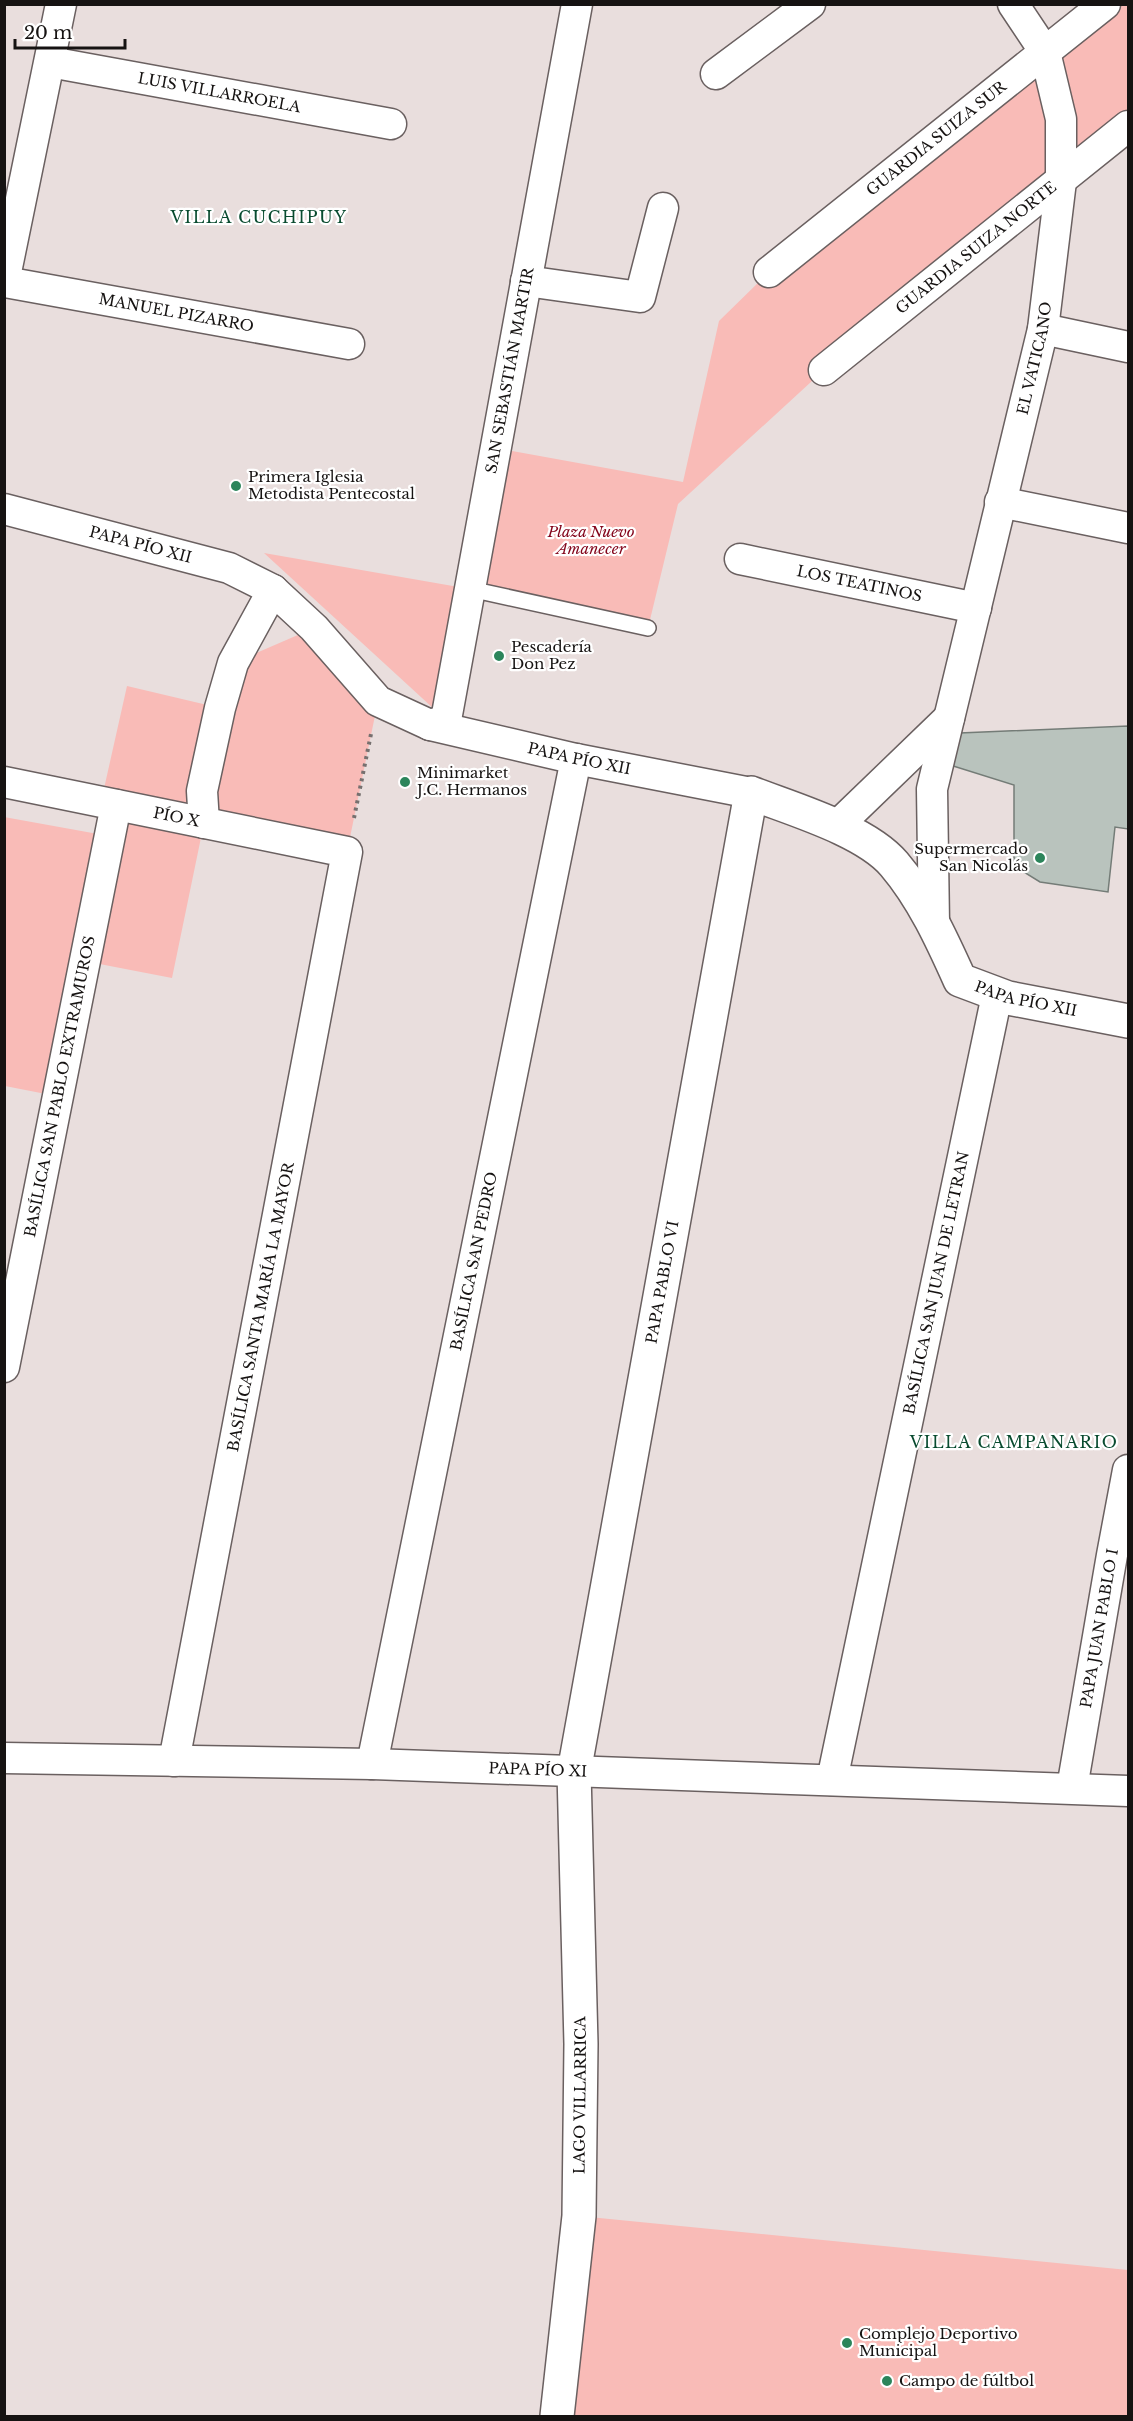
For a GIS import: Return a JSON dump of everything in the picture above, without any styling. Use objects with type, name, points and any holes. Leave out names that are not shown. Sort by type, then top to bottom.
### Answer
[{"type":"street","points":[[4,282],[61,4]]},
{"type":"street","name":"SAN SEBASTIÁN MARTIR","points":[[430,725],[446,720],[578,4]]},
{"type":"street","points":[[716,74],[810,4]]},
{"type":"street","name":"EL VATICANO","points":[[934,924],[932,789],[1043,329],[1061,181],[1061,119],[1045,52],[1013,4]]},
{"type":"street","name":"GUARDIA SUIZA SUR","points":[[769,272],[1105,4]]},
{"type":"street","name":"LUIS VILLARROELA","points":[[50,62],[391,124]]},
{"type":"street","name":"GUARDIA SUIZA NORTE","points":[[824,370],[1128,126]]},
{"type":"street","points":[[526,281],[640,297],[663,208]]},
{"type":"street","name":"MANUEL PIZARRO","points":[[4,282],[349,344]]},
{"type":"street","points":[[1043,329],[1128,347]]},
{"type":"street","points":[[1000,502],[1128,528]]},
{"type":"street","name":"PAPA PÍO XII","points":[[4,509],[229,568],[273,590],[314,628],[378,701],[430,725],[576,759],[751,793],[837,826],[862,839],[893,863],[934,924],[960,980],[997,995],[1128,1021]]},
{"type":"street","name":"LOS TEATINOS","points":[[740,559],[976,608]]},
{"type":"street","points":[[204,823],[202,791],[220,708],[233,663],[273,590]]},
{"type":"street","points":[[837,826],[949,718]]},
{"type":"street","name":"BASÍLICA SAN PEDRO","points":[[372,1764],[576,759]]},
{"type":"street","name":"PÍO X","points":[[4,782],[347,852]]},
{"type":"street","name":"PAPA PABLO VI","points":[[574,1772],[751,793]]},
{"type":"street","name":"BASÍLICA SAN PABLO EXTRAMUROS","points":[[4,1367],[116,805]]},
{"type":"street","name":"BASÍLICA SANTA MARÍA LA MAYOR","points":[[174,1761],[347,852]]},
{"type":"street","name":"BASÍLICA SAN JUAN DE LETRAN","points":[[832,1780],[997,995]]},
{"type":"street","name":"PAPA JUAN PABLO I","points":[[1072,1788],[1120,1557],[1128,1470]]},
{"type":"street","name":"PAPA PÍO XI","points":[[4,1758],[372,1764],[1128,1791]]},
{"type":"street","name":"LAGO VILLARRICA","points":[[557,2416],[579,2216],[581,2044],[574,1772]]},
{"type":"lane","points":[[470,589],[648,628]]},
{"type":"path","points":[[347,852],[378,701]]},
{"type":"green space","name":"Plaza Nuevo Amanecer","points":[[1104,5],[1128,5],[1128,127],[824,370],[678,504],[648,628],[470,589],[495,448],[683,482],[719,321],[769,272]]},
{"type":"green space","points":[[264,553],[470,589],[446,720]]},
{"type":"green space","points":[[314,628],[378,701],[347,852],[204,823],[172,978],[84,961],[101,802],[127,686],[220,708],[233,663]]},
{"type":"green space","points":[[4,817],[98,834],[51,1095],[5,1086]]},
{"type":"green space","name":"Complejo Deportivo Municipal","points":[[579,2216],[1128,2270],[1128,2416],[557,2416]]},
{"type":"building","points":[[1128,726],[1128,829],[1115,827],[1108,892],[1040,882],[1014,866],[1014,785],[950,765],[960,733]]},
{"type":"place","name":"Primera Iglesia Metodista Pentecostal","points":[[236,486]]},
{"type":"place","name":"Pescadería Don Pez","points":[[499,656]]},
{"type":"place","name":"Minimarket J.C. Hermanos","points":[[405,782]]},
{"type":"place","name":"Supermercado San Nicolás","points":[[1040,858]]},
{"type":"place","name":"Complejo Deportivo Municipal","points":[[847,2343]]},
{"type":"place","name":"Campo de fúltbol","points":[[887,2381]]},
{"type":"district","name":"VILLA CUCHIPUY","points":[[259,217]]},
{"type":"district","name":"VILLA CAMPANARIO","points":[[1014,1442]]}]
